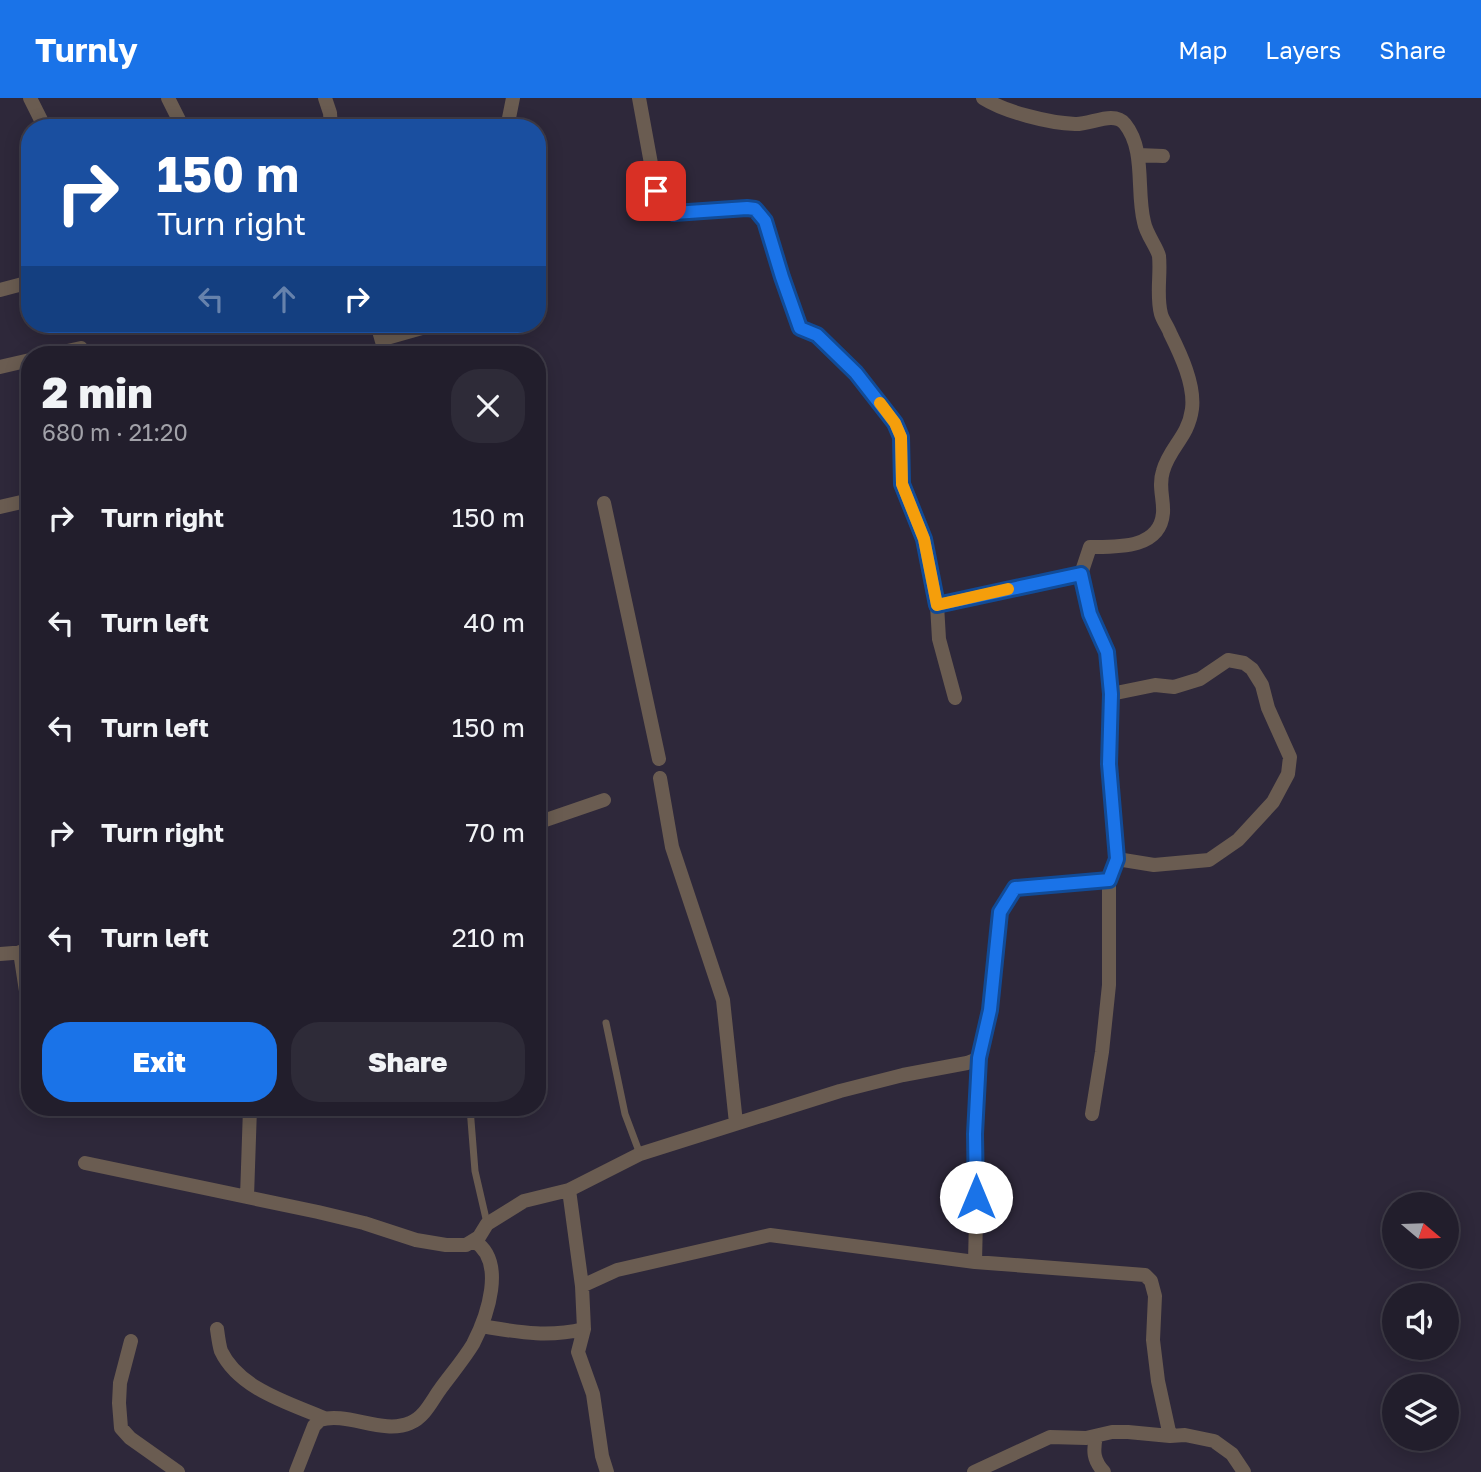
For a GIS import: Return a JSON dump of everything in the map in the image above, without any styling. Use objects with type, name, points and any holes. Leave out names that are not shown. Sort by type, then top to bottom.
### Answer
[{"type":"street","points":[[30,98],[40,119]]},
{"type":"street","points":[[169,98],[179,119]]},
{"type":"street","points":[[326,98],[330,119]]},
{"type":"street","points":[[509,119],[513,98]]},
{"type":"street","points":[[639,98],[656,191],[664,207],[674,213],[755,209],[765,221],[800,328],[817,335],[856,373],[895,423],[901,437],[902,484],[924,539],[937,605],[939,639],[955,698]]},
{"type":"street","points":[[984,98],[1012,112],[1067,123],[1115,118],[1123,121],[1138,155],[1139,197],[1144,225],[1158,253],[1161,315],[1185,369],[1193,400],[1186,432],[1172,450],[1163,470],[1160,484],[1163,512],[1156,533],[1142,543],[1090,547],[1081,574],[1090,614],[1107,652],[1111,694],[1109,764],[1117,859],[1109,880],[1109,985],[1092,1114]]},
{"type":"street","points":[[1138,155],[1163,156]]},
{"type":"street","points":[[0,290],[21,284]]},
{"type":"street","points":[[381,333],[384,346]]},
{"type":"street","points":[[383,339],[404,333]]},
{"type":"street","points":[[0,367],[21,362]]},
{"type":"street","points":[[0,507],[21,502]]},
{"type":"street","points":[[604,503],[659,759]]},
{"type":"street","points":[[937,605],[1081,574]]},
{"type":"street","points":[[1111,694],[1154,685],[1174,687],[1200,679],[1228,660],[1244,663],[1252,669],[1262,685],[1268,708],[1290,757],[1290,766],[1282,786],[1268,808],[1238,840],[1209,860],[1154,865],[1117,859]]},
{"type":"street","points":[[660,778],[672,847],[723,1000],[736,1123]]},
{"type":"street","points":[[546,820],[604,800]]},
{"type":"street","points":[[975,1262],[975,1134],[979,1058],[990,1010],[1000,912],[1015,888],[1109,880]]},
{"type":"street","points":[[0,954],[21,952]]},
{"type":"street","points":[[85,1163],[364,1223],[416,1240],[466,1245],[479,1237],[487,1224],[524,1201],[569,1190],[640,1154],[841,1091],[979,1058]]},
{"type":"street","points":[[247,1197],[250,1116]]},
{"type":"street","points":[[569,1190],[582,1286],[583,1329],[578,1352],[593,1394],[607,1472]]},
{"type":"street","points":[[582,1286],[617,1270],[769,1235],[975,1262],[1145,1275],[1151,1281],[1155,1296],[1153,1332],[1158,1381],[1170,1436]]},
{"type":"street","points":[[217,1329],[221,1350],[231,1366],[257,1388],[324,1418],[396,1426],[410,1423],[421,1416],[429,1406],[466,1354],[481,1326],[492,1286],[491,1272],[485,1249],[474,1241]]},
{"type":"street","points":[[481,1326],[541,1335],[560,1335],[583,1329]]},
{"type":"street","points":[[131,1342],[120,1383],[118,1403],[121,1428],[130,1438],[178,1472]]},
{"type":"street","points":[[296,1472],[314,1426],[324,1418]]},
{"type":"street","points":[[974,1472],[1050,1437],[1128,1432],[1185,1435],[1214,1441],[1233,1454],[1244,1472]]},
{"type":"street","points":[[1096,1436],[1095,1461],[1104,1472]]},
{"type":"lane","points":[[606,1023],[625,1114],[640,1154]]},
{"type":"lane","points":[[471,1116],[475,1171],[487,1224]]},
{"type":"slow traffic","points":[[880,403],[895,423],[901,437],[902,484],[924,539],[937,605],[1008,589]]},
{"type":"route","points":[[656,191],[664,207],[674,213],[747,208],[755,209],[765,221],[800,328],[817,335],[856,373],[895,423],[901,437],[902,484],[924,539],[937,605],[1081,574],[1090,614],[1107,652],[1111,694],[1109,764],[1117,859],[1109,880],[1015,888],[1000,912],[990,1010],[979,1058],[975,1134],[976,1197]]}]
